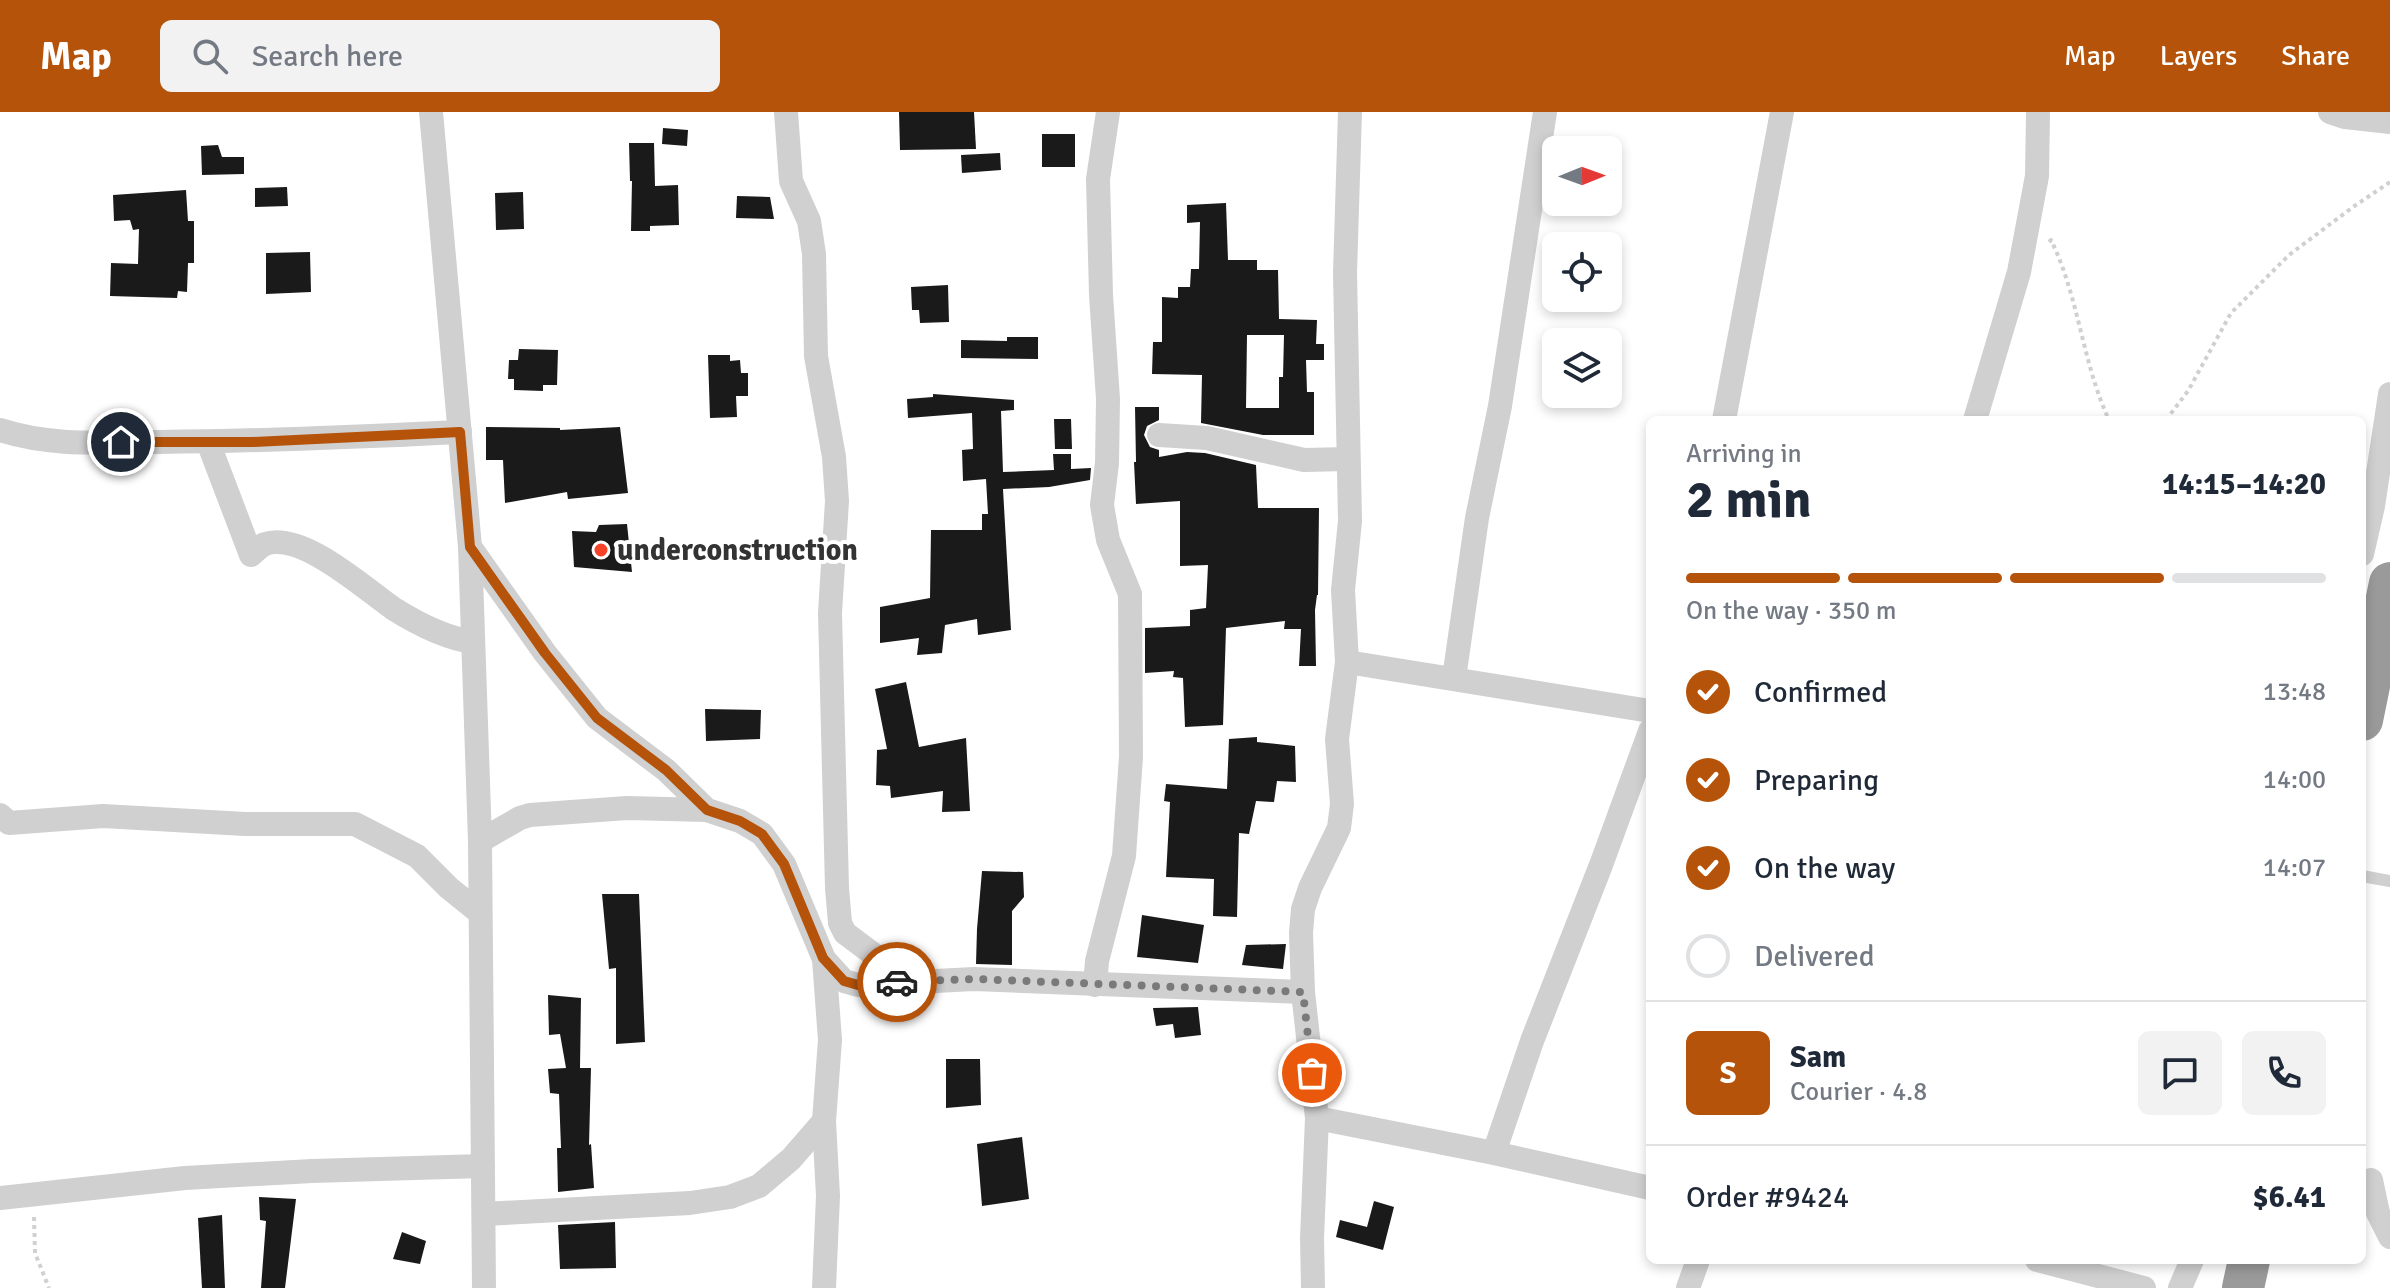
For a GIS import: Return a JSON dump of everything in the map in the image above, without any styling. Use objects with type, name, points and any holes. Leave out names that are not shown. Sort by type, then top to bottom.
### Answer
[{"type":"highway","points":[[2366,700],[2390,583]]},
{"type":"highway","points":[[2243,1288],[2248,1264]]},
{"type":"street","points":[[431,112],[470,547],[480,841],[484,1288]]},
{"type":"street","points":[[786,112],[791,181],[809,221],[814,254],[816,356],[834,457],[837,501],[830,613],[840,923],[845,933],[909,981]]},
{"type":"street","points":[[1095,985],[1097,961],[1124,856],[1131,757],[1130,594],[1108,540],[1102,505],[1107,463],[1108,399],[1098,179],[1108,112]]},
{"type":"street","points":[[1313,1288],[1317,1118],[1303,992],[1301,933],[1303,909],[1339,828],[1342,804],[1337,739],[1347,662],[1343,590],[1350,521],[1345,273],[1350,112]]},
{"type":"street","points":[[1454,678],[1477,518],[1500,406],[1545,112]]},
{"type":"street","points":[[1725,416],[1782,112]]},
{"type":"street","points":[[1976,416],[2019,272],[2037,176],[2038,112]]},
{"type":"street","points":[[2330,112],[2345,117],[2390,122]]},
{"type":"street","points":[[2366,537],[2390,394]]},
{"type":"street","points":[[0,430],[63,442],[253,442],[460,432]]},
{"type":"street","points":[[1159,435],[1207,438],[1304,460],[1348,459]]},
{"type":"street","points":[[208,442],[251,555],[263,544],[290,543],[329,562],[414,620],[456,640],[473,642]]},
{"type":"street","points":[[470,547],[545,653],[597,718],[666,770],[707,810]]},
{"type":"street","points":[[1347,662],[1646,710]]},
{"type":"street","points":[[1494,1153],[1532,1041],[1646,742]]},
{"type":"street","points":[[480,841],[530,815],[627,808],[707,810],[740,821],[762,834],[784,864],[824,959],[830,1040],[824,1121],[828,1196],[824,1288]]},
{"type":"street","points":[[0,815],[9,823],[103,816],[245,824],[355,824],[417,856],[480,913]]},
{"type":"street","points":[[824,959],[844,981],[858,985],[974,979],[1303,992]]},
{"type":"street","points":[[1317,1118],[1646,1187]]},
{"type":"street","points":[[484,1214],[690,1203],[730,1197],[759,1186],[791,1159],[824,1121]]},
{"type":"street","points":[[0,1198],[244,1174],[483,1166]]},
{"type":"street","points":[[2374,1181],[2378,1213],[2390,1237]]},
{"type":"street","points":[[1688,1288],[1697,1264]]},
{"type":"street","points":[[2052,1264],[2144,1288]]},
{"type":"street","points":[[2180,1288],[2190,1264]]},
{"type":"lane","points":[[2366,877],[2390,881]]},
{"type":"path","points":[[2169,416],[2188,391],[2231,313],[2289,255],[2390,182]]},
{"type":"path","points":[[2019,272],[2051,240],[2062,262],[2085,354],[2107,416]]},
{"type":"path","points":[[35,1196],[35,1253],[49,1288]]},
{"type":"building","points":[[899,112],[974,112],[976,149],[900,150]]},
{"type":"building","points":[[663,128],[688,130],[687,146],[662,144]]},
{"type":"building","points":[[1042,134],[1075,134],[1075,167],[1042,167]]},
{"type":"building","points":[[629,143],[654,143],[655,186],[678,185],[679,225],[650,226],[650,231],[631,231]]},
{"type":"building","points":[[218,145],[222,157],[244,157],[244,174],[202,175],[201,146]]},
{"type":"building","points":[[1000,153],[1001,170],[962,173],[961,155]]},
{"type":"building","points":[[287,187],[288,206],[255,207],[255,188]]},
{"type":"building","points":[[186,190],[188,221],[194,221],[194,263],[188,263],[187,292],[178,291],[177,298],[110,296],[111,263],[138,264],[139,229],[133,230],[130,220],[114,221],[113,195]]},
{"type":"building","points":[[523,192],[524,229],[496,230],[495,193]]},
{"type":"building","points":[[737,196],[770,197],[774,219],[736,218]]},
{"type":"building","points":[[1226,203],[1228,260],[1257,260],[1257,270],[1278,270],[1279,319],[1317,320],[1316,344],[1324,344],[1324,360],[1306,360],[1307,392],[1314,392],[1314,435],[1263,435],[1201,423],[1202,375],[1152,374],[1153,342],[1162,342],[1162,297],[1178,298],[1178,287],[1190,287],[1191,269],[1199,269],[1200,222],[1187,223],[1187,205]],"holes":[[[1247,335],[1284,335],[1279,408],[1246,408]]]},
{"type":"building","points":[[310,252],[311,292],[266,294],[266,253]]},
{"type":"building","points":[[948,285],[949,322],[920,323],[919,310],[912,310],[911,287]]},
{"type":"building","points":[[1007,337],[1038,337],[1038,359],[961,358],[961,340],[1007,341]]},
{"type":"building","points":[[519,349],[558,350],[557,385],[543,385],[543,391],[514,390],[514,379],[508,379],[509,360],[518,360]]},
{"type":"building","points":[[708,355],[730,355],[730,361],[740,360],[741,373],[748,373],[748,396],[736,396],[737,417],[710,418]]},
{"type":"building","points":[[933,394],[1014,400],[1014,410],[1001,411],[1003,472],[1054,470],[1053,454],[1071,454],[1071,469],[1091,468],[1090,480],[1049,487],[1003,489],[1011,630],[978,635],[977,619],[945,625],[942,653],[917,655],[919,638],[880,643],[880,607],[930,598],[931,530],[982,530],[982,514],[988,514],[986,479],[963,481],[962,450],[973,449],[972,413],[908,418],[907,399],[933,397]]},
{"type":"building","points":[[1135,407],[1159,407],[1159,420],[1147,426],[1144,435],[1150,447],[1159,450],[1159,457],[1187,452],[1205,453],[1256,465],[1258,508],[1319,508],[1316,666],[1299,666],[1301,629],[1284,629],[1285,621],[1226,628],[1223,725],[1185,727],[1183,678],[1173,677],[1174,671],[1145,673],[1145,628],[1190,626],[1190,610],[1206,608],[1208,565],[1180,566],[1180,501],[1136,504]]},
{"type":"building","points":[[1054,419],[1071,419],[1072,449],[1055,449]]},
{"type":"building","points":[[486,427],[560,430],[620,427],[628,493],[568,499],[567,492],[505,503],[503,460],[486,460]]},
{"type":"building","name":"underconstruction","points":[[627,524],[632,572],[574,567],[572,531],[596,532],[599,525]]},
{"type":"building","points":[[906,682],[919,747],[966,738],[970,811],[942,812],[943,791],[891,798],[890,786],[876,785],[877,750],[887,749],[875,689]]},
{"type":"building","points":[[705,709],[761,710],[760,739],[706,741]]},
{"type":"building","points":[[1257,737],[1257,742],[1295,746],[1296,782],[1277,781],[1274,802],[1256,801],[1249,834],[1239,833],[1237,917],[1213,916],[1214,879],[1166,877],[1170,802],[1164,801],[1166,784],[1227,789],[1229,739]]},
{"type":"building","points":[[982,871],[1023,872],[1024,897],[1012,911],[1012,965],[976,964]]},
{"type":"building","points":[[602,894],[639,894],[645,1042],[616,1044],[616,968],[609,969]]},
{"type":"building","points":[[1142,915],[1204,925],[1198,963],[1137,957]]},
{"type":"building","points":[[1286,944],[1283,969],[1242,965],[1246,945]]},
{"type":"building","points":[[548,995],[581,998],[580,1068],[591,1068],[589,1145],[594,1188],[558,1192],[557,1148],[561,1148],[559,1094],[550,1093],[548,1069],[566,1068],[560,1034],[549,1035]]},
{"type":"building","points":[[1198,1007],[1201,1035],[1175,1038],[1173,1024],[1156,1026],[1153,1008]]},
{"type":"building","points":[[946,1059],[980,1059],[981,1105],[946,1108]]},
{"type":"building","points":[[1022,1137],[1029,1199],[982,1206],[977,1144]]},
{"type":"building","points":[[259,1197],[296,1199],[285,1288],[261,1288],[266,1221],[260,1220]]},
{"type":"building","points":[[1374,1201],[1394,1207],[1383,1250],[1336,1237],[1340,1220],[1367,1227]]},
{"type":"building","points":[[222,1215],[225,1288],[202,1288],[198,1218]]},
{"type":"building","points":[[615,1222],[616,1268],[560,1269],[558,1225]]},
{"type":"building","points":[[402,1232],[426,1241],[420,1264],[393,1259]]},
{"type":"way so far","points":[[897,982],[974,979],[1303,992],[1312,1073]]},
{"type":"place","name":"underconstruction","points":[[601,550]]},
{"type":"route","points":[[121,442],[253,442],[460,432],[470,547],[545,653],[597,718],[666,770],[707,810],[740,821],[762,834],[784,864],[823,958],[844,981],[858,985],[897,982]]}]
